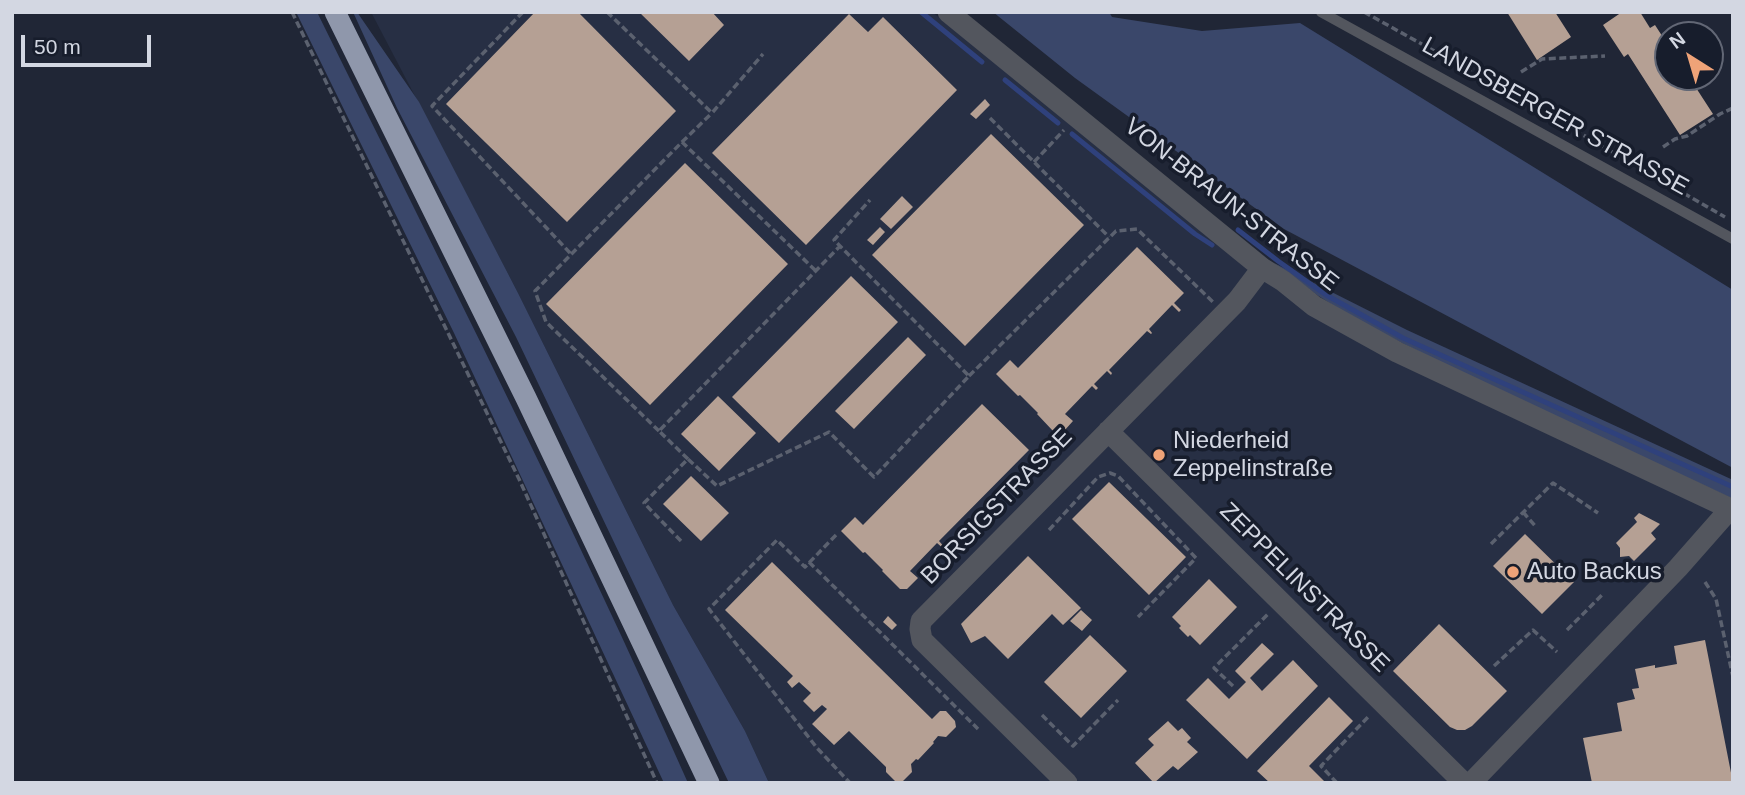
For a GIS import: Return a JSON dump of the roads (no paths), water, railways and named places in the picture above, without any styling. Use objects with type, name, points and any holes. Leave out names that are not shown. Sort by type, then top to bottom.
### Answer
[{"type":"highway","points":[[335,12],[538,423],[709,783]]},
{"type":"street","name":"VON-BRAUN-STRASSE","points":[[948,12],[1262,268],[1314,306],[1397,352],[1731,510]]},
{"type":"street","name":"BORSIGSTRASSE","points":[[1067,783],[922,640],[921,621],[1237,301],[1262,268]]},
{"type":"street","name":"ZEPPELINSTRASSE","points":[[1108,431],[1464,783]]},
{"type":"street","points":[[1471,783],[1731,510]]},
{"type":"lane","name":"LANDSBERGER STRASSE","points":[[1321,12],[1733,239]]},
{"type":"waterway","points":[[921,12],[982,62]]},
{"type":"waterway","points":[[1005,80],[1058,123]]},
{"type":"waterway","points":[[1072,134],[1212,245]]},
{"type":"waterway","points":[[1238,230],[1326,295],[1403,338],[1733,487]]},
{"type":"place","name":"Niederheid Zeppelinstraße","points":[[1159,455]]},
{"type":"place","name":"Auto Backus","points":[[1513,572]]}]
